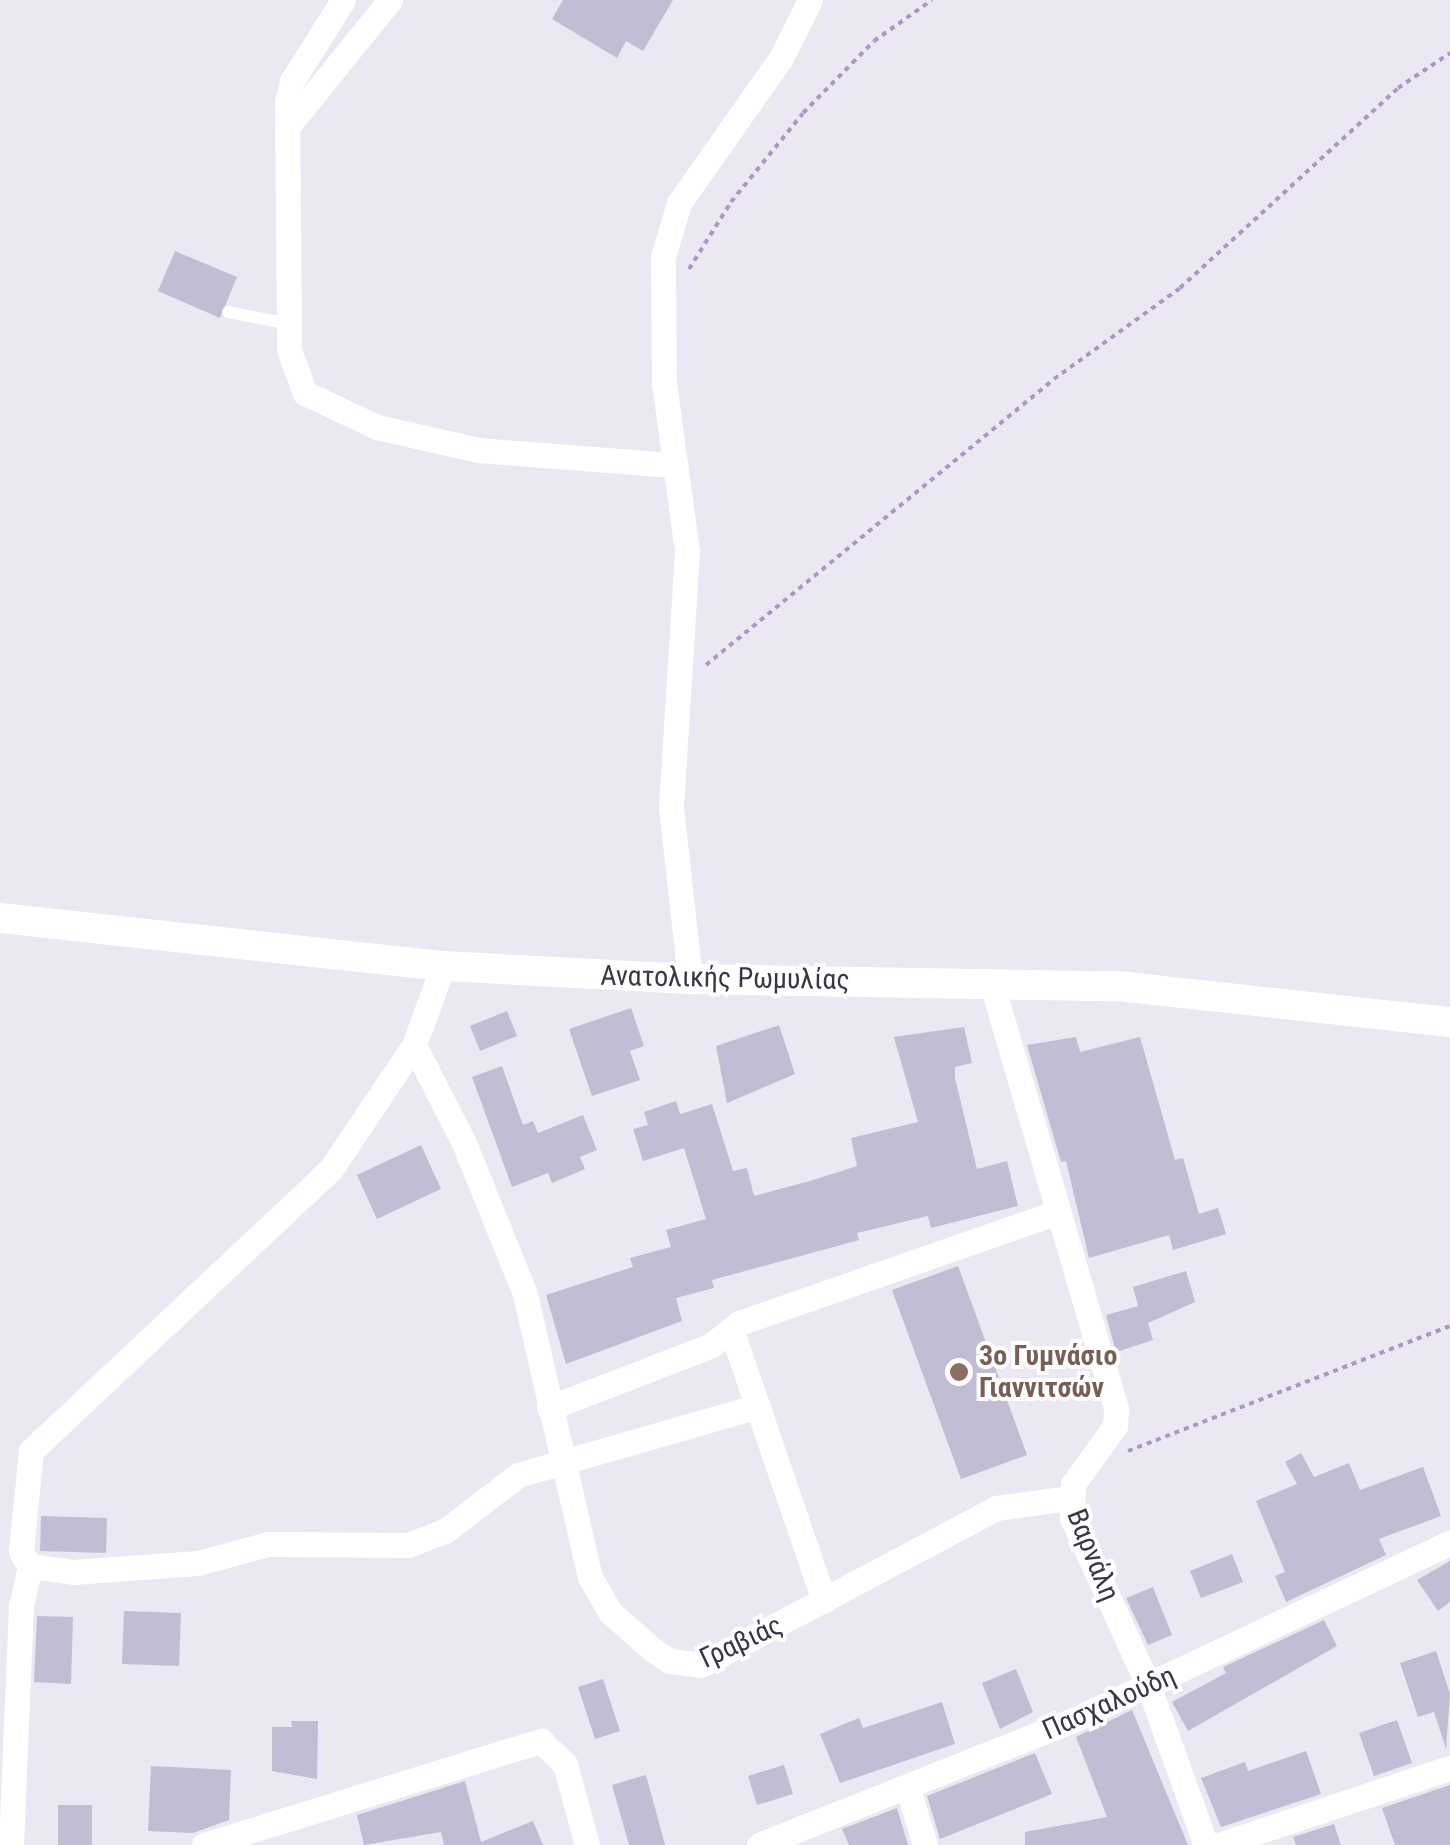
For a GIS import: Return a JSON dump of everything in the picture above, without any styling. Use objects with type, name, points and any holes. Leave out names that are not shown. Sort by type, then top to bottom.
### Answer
[{"type":"street","points":[[343,0],[292,81],[286,129],[292,373],[305,393],[362,421],[478,450],[675,465]]},
{"type":"street","points":[[286,129],[301,102],[390,0]]},
{"type":"street","points":[[690,979],[671,806],[682,693],[687,550],[661,313],[663,257],[679,202],[781,58],[810,0]]},
{"type":"street","name":"Ανατολικής Ρωμυλίας","points":[[0,918],[443,966],[690,979],[991,980],[1127,987],[1450,1022]]},
{"type":"street","points":[[12,1845],[20,1606],[30,1566],[21,1552],[31,1451],[331,1169],[414,1045],[443,966]]},
{"type":"street","name":"Βαρνάλη","points":[[991,980],[1117,1418],[1070,1498],[1072,1518],[1149,1687],[1206,1845]]},
{"type":"street","name":"Γραβιάς","points":[[414,1045],[511,1257],[534,1326],[549,1408],[597,1596],[670,1661],[701,1665],[721,1658],[996,1508],[1070,1498]]},
{"type":"street","points":[[549,1408],[710,1346],[731,1329],[1058,1212]]},
{"type":"street","points":[[731,1329],[824,1601]]},
{"type":"street","points":[[30,1566],[73,1572],[198,1563],[268,1544],[408,1546],[445,1531],[518,1475],[564,1465],[758,1406]]},
{"type":"street","name":"Πασχαλούδη","points":[[759,1845],[908,1788],[1149,1687],[1450,1544]]},
{"type":"street","points":[[204,1845],[532,1742],[551,1743],[565,1764],[587,1845]]},
{"type":"street","points":[[1218,1845],[1450,1768]]},
{"type":"street","points":[[908,1788],[925,1845]]},
{"type":"lane","points":[[228,312],[289,324]]},
{"type":"path","points":[[661,313],[731,202],[803,114],[874,41],[932,0]]},
{"type":"path","points":[[682,693],[758,616],[884,524],[1054,379],[1180,288],[1398,88],[1450,53]]},
{"type":"path","points":[[1126,1454],[1140,1442],[1450,1326]]},
{"type":"building","points":[[563,0],[673,0],[643,51],[626,41],[617,58],[552,19]]},
{"type":"building","points":[[175,251],[237,277],[220,318],[158,291]]},
{"type":"building","points":[[631,1008],[644,1046],[630,1051],[640,1080],[592,1096],[569,1029]]},
{"type":"building","points":[[507,1011],[517,1036],[480,1051],[470,1026]]},
{"type":"building","points":[[779,1025],[795,1074],[727,1103],[716,1046]]},
{"type":"building","points":[[964,1027],[972,1063],[955,1067],[955,1078],[977,1169],[1007,1161],[1018,1206],[931,1228],[928,1216],[857,1233],[859,1240],[712,1280],[714,1288],[676,1298],[682,1321],[566,1364],[546,1295],[633,1267],[630,1258],[671,1247],[666,1230],[706,1219],[684,1148],[643,1161],[633,1129],[648,1125],[644,1112],[676,1101],[680,1114],[712,1104],[733,1171],[747,1168],[754,1196],[857,1166],[851,1138],[918,1122],[894,1037]]},
{"type":"building","points":[[1076,1037],[1080,1052],[1140,1037],[1175,1160],[1183,1158],[1199,1214],[1218,1208],[1226,1234],[1173,1250],[1169,1235],[1089,1258],[1066,1161],[1061,1162],[1027,1045]]},
{"type":"building","points":[[502,1066],[523,1125],[533,1121],[538,1133],[583,1115],[597,1150],[580,1157],[585,1169],[552,1183],[548,1173],[512,1187],[472,1077]]},
{"type":"building","points":[[421,1145],[441,1189],[377,1219],[357,1175]]},
{"type":"building","name":"3ο Γυμνάσιο Γιαννιτσών","points":[[958,1266],[1027,1455],[961,1479],[892,1290]]},
{"type":"building","points":[[1186,1271],[1195,1302],[1148,1323],[1153,1340],[1116,1352],[1106,1315],[1138,1306],[1133,1287]]},
{"type":"building","points":[[1301,1453],[1314,1477],[1349,1463],[1360,1490],[1423,1467],[1441,1516],[1379,1539],[1386,1555],[1286,1602],[1275,1576],[1285,1572],[1256,1501],[1297,1484],[1285,1462]]},
{"type":"building","points":[[41,1516],[107,1518],[106,1553],[40,1551]]},
{"type":"building","points":[[1232,1554],[1243,1582],[1201,1598],[1190,1571]]},
{"type":"building","points":[[1450,1561],[1450,1602],[1438,1611],[1417,1580]]},
{"type":"building","points":[[1153,1587],[1172,1635],[1148,1645],[1126,1598]]},
{"type":"building","points":[[124,1611],[181,1613],[179,1666],[122,1664]]},
{"type":"building","points":[[37,1616],[73,1617],[71,1684],[34,1682]]},
{"type":"building","points":[[1324,1620],[1337,1646],[1188,1731],[1172,1702],[1226,1673],[1223,1667]]},
{"type":"building","points":[[1436,1651],[1450,1694],[1446,1749],[1434,1712],[1418,1717],[1400,1663]]},
{"type":"building","points":[[1016,1669],[1033,1712],[1000,1729],[982,1683]]},
{"type":"building","points":[[603,1679],[620,1731],[595,1739],[578,1687]]},
{"type":"building","points":[[942,1702],[955,1744],[840,1783],[820,1734],[859,1718],[863,1728]]},
{"type":"building","points":[[1132,1710],[1188,1845],[1025,1845],[1025,1832],[1107,1817],[1076,1737]]},
{"type":"building","points":[[1397,1720],[1412,1763],[1374,1776],[1359,1733]]},
{"type":"building","points":[[291,1721],[318,1721],[317,1779],[272,1771],[272,1727],[292,1727]]},
{"type":"building","points":[[1306,1751],[1321,1794],[1221,1827],[1201,1778],[1245,1762],[1248,1771]]},
{"type":"building","points":[[1035,1753],[1052,1794],[940,1839],[927,1796]]},
{"type":"building","points":[[784,1765],[793,1794],[757,1805],[748,1776]]},
{"type":"building","points":[[151,1766],[231,1770],[229,1820],[193,1833],[148,1831]]},
{"type":"building","points":[[646,1775],[665,1845],[629,1845],[612,1785]]},
{"type":"building","points":[[465,1781],[481,1842],[533,1821],[543,1845],[444,1845],[441,1832],[364,1845],[357,1815]]},
{"type":"building","points":[[1450,1785],[1450,1845],[1395,1845],[1382,1808]]},
{"type":"building","points":[[58,1805],[92,1805],[92,1845],[58,1845]]},
{"type":"building","points":[[897,1808],[908,1845],[849,1845],[842,1829]]},
{"type":"building","points":[[1334,1824],[1341,1845],[1296,1845],[1293,1837]]},
{"type":"place","name":"3ο Γυμνάσιο Γιαννιτσών","points":[[959,1372]]}]
